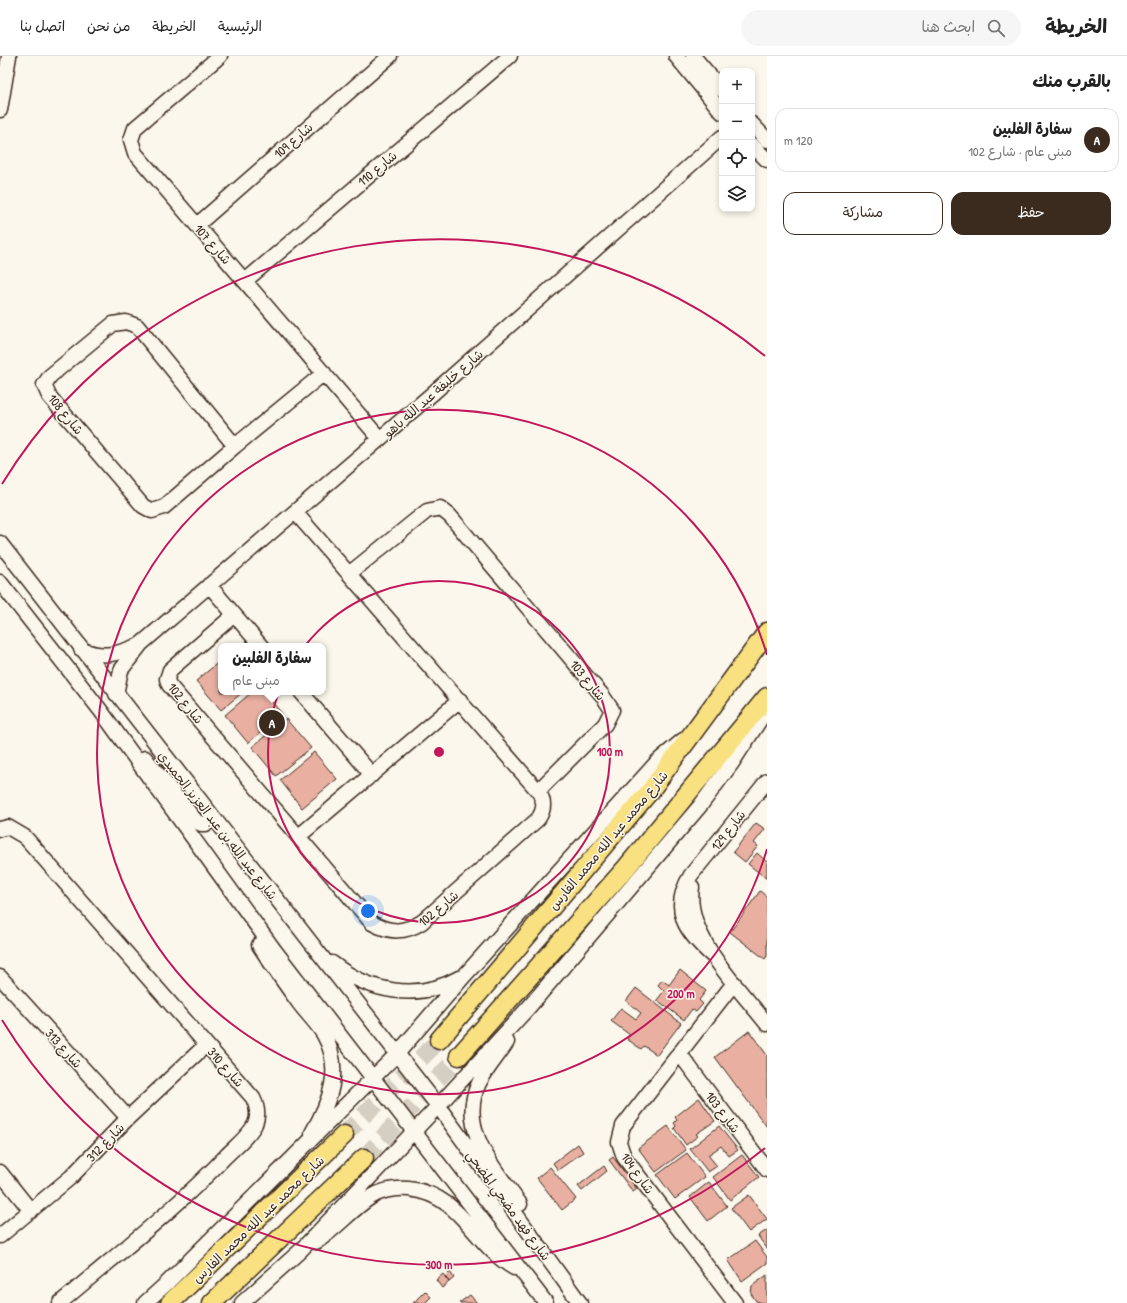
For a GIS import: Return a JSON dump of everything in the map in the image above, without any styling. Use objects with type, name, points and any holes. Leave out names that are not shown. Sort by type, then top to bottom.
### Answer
[{"type":"main road","name":"شارع محمد عبد الله محمد الفارس","points":[[439,1040],[650,791],[767,632]]},
{"type":"main road","points":[[459,1056],[626,868],[767,696]]},
{"type":"main road","name":"شارع محمد عبد الله محمد الفارس","points":[[170,1303],[344,1135]]},
{"type":"main road","points":[[212,1303],[364,1158]]},
{"type":"street","points":[[0,110],[9,56]]},
{"type":"street","name":"شارع 107","points":[[220,56],[135,128],[131,140],[135,153],[380,439]]},
{"type":"street","name":"شارع 109","points":[[197,225],[390,56]]},
{"type":"street","name":"شارع 110","points":[[245,280],[510,56]]},
{"type":"street","points":[[676,56],[717,98]]},
{"type":"street","points":[[693,56],[719,86]]},
{"type":"street","points":[[755,127],[767,140]]},
{"type":"street","name":"شارع خليفة عبد الله باهو","points":[[116,694],[118,678],[121,670],[141,644],[380,439],[719,140]]},
{"type":"street","points":[[755,148],[767,160]]},
{"type":"street","name":"شارع 108","points":[[235,446],[137,326],[126,322],[113,324],[50,376],[44,385],[49,396],[138,501],[152,510],[164,507],[324,373]]},
{"type":"street","name":"شارع 103","points":[[350,573],[427,511],[440,508],[450,516],[602,695],[612,710],[605,724],[538,791]]},
{"type":"street","points":[[295,512],[350,573],[538,791]]},
{"type":"street","name":"شارع عبد الله بن عبد العزيز الحميدي","points":[[0,544],[212,818],[438,1106]]},
{"type":"street","name":"شارع عبد الله بن عبد العزيز الحميدي","points":[[0,582],[101,712],[275,951],[414,1130]]},
{"type":"street","points":[[209,585],[258,643]]},
{"type":"street","name":"شارع 102","points":[[234,615],[170,670],[167,680],[168,684],[372,923],[392,931],[403,931],[413,928],[422,922],[538,819],[543,812],[544,804],[538,791]]},
{"type":"street","name":"شارع خليفة عبد الله باهو","points":[[81,649],[98,655],[113,655],[141,644]]},
{"type":"street","points":[[304,695],[372,775]]},
{"type":"street","points":[[299,836],[460,700]]},
{"type":"street","points":[[242,1303],[300,1251],[438,1106],[529,1007],[700,806],[732,763],[767,709]]},
{"type":"street","points":[[101,712],[137,748],[196,821],[201,824],[206,824],[212,818]]},
{"type":"street","points":[[145,1303],[374,1078],[658,761],[689,736]]},
{"type":"street","name":"شارع 129","points":[[767,781],[687,882],[681,898],[681,907],[688,931],[698,943],[714,957],[767,1024]]},
{"type":"street","name":"شارع 310","points":[[0,829],[8,827],[26,837],[253,1098],[257,1109],[254,1125],[213,1170],[153,1224],[60,1303]]},
{"type":"street","points":[[235,896],[257,940],[300,1004],[328,1042],[334,1070],[332,1088],[328,1102],[303,1148]]},
{"type":"street","points":[[315,950],[354,979],[391,991],[417,992],[430,990],[454,982],[465,975]]},
{"type":"street","name":"شارع 313","points":[[0,977],[128,1118]]},
{"type":"street","name":"شارع 104","points":[[734,983],[623,1126],[619,1136],[620,1147],[624,1157],[735,1303]]},
{"type":"street","points":[[529,1007],[479,1083],[473,1102],[473,1122],[479,1142],[484,1152],[546,1242],[579,1301]]},
{"type":"street","name":"شارع 312","points":[[0,1236],[71,1177],[128,1118],[206,1044]]},
{"type":"street","name":"شارع 103","points":[[679,1053],[767,1170]]},
{"type":"street","name":"شارع فهد مضحي المضحي","points":[[438,1106],[579,1301]]},
{"type":"street","points":[[414,1130],[546,1303]]},
{"type":"street","points":[[0,1172],[31,1211]]},
{"type":"street","points":[[300,1251],[329,1234],[372,1197],[388,1190],[405,1189],[428,1194],[448,1204],[458,1212],[495,1254],[525,1275]]},
{"type":"building","points":[[218,663],[218,695],[239,695],[221,710],[196,681]]},
{"type":"building","points":[[248,695],[266,695],[282,714],[248,743],[225,715]]},
{"type":"building","points":[[286,719],[311,748],[276,776],[252,747]]},
{"type":"building","points":[[314,752],[337,779],[302,808],[280,780]]},
{"type":"building","points":[[756,823],[765,829],[754,843],[758,846],[745,862],[733,852]]},
{"type":"building","points":[[757,853],[767,862],[767,879],[748,864]]},
{"type":"building","points":[[760,891],[767,897],[767,956],[765,959],[730,932]]},
{"type":"building","points":[[680,970],[706,991],[699,1000],[703,1004],[696,1012],[692,1009],[684,1020],[657,1000],[664,991],[658,985],[662,980],[669,985]]},
{"type":"building","points":[[636,988],[681,1023],[657,1055],[644,1046],[641,1049],[627,1039],[630,1035],[611,1021],[621,1008],[636,1019],[641,1013],[626,1001]]},
{"type":"building","points":[[749,1031],[767,1055],[767,1127],[715,1057]]},
{"type":"building","points":[[699,1098],[715,1121],[696,1134],[698,1136],[686,1145],[674,1128],[676,1126],[674,1123],[677,1120],[675,1117]]},
{"type":"building","points":[[668,1126],[686,1150],[656,1172],[638,1148]]},
{"type":"building","points":[[719,1126],[738,1150],[729,1156],[721,1146],[708,1155],[717,1166],[708,1172],[690,1149]]},
{"type":"building","points":[[578,1144],[583,1152],[558,1170],[553,1163]]},
{"type":"building","points":[[687,1153],[705,1177],[675,1199],[657,1175]]},
{"type":"building","points":[[742,1155],[759,1177],[730,1200],[713,1177]]},
{"type":"building","points":[[613,1157],[637,1189],[633,1192],[609,1160]]},
{"type":"building","points":[[604,1166],[607,1171],[582,1191],[578,1186]]},
{"type":"building","points":[[550,1167],[576,1199],[562,1210],[537,1178]]},
{"type":"building","points":[[709,1182],[727,1206],[708,1221],[690,1197]]},
{"type":"building","points":[[749,1195],[767,1219],[749,1232],[731,1208]]},
{"type":"building","points":[[767,1230],[767,1249],[758,1236]]},
{"type":"building","points":[[755,1241],[767,1257],[767,1263],[742,1281],[728,1260]]},
{"type":"building","points":[[450,1272],[454,1278],[449,1282],[445,1277]]},
{"type":"building","points":[[443,1274],[449,1282],[442,1288],[436,1280]]},
{"type":"building","points":[[767,1275],[767,1303],[763,1303],[756,1301],[751,1294],[752,1286]]},
{"type":"building","points":[[425,1291],[431,1297],[425,1303],[413,1303]]},
{"type":"building","points":[[470,1295],[477,1303],[459,1303]]},
{"type":"tunnel","points":[[344,1135],[439,1040]]},
{"type":"tunnel","points":[[364,1158],[459,1056]]},
{"type":"place","name":"سفارة الفلبين","points":[[272,723]]}]
